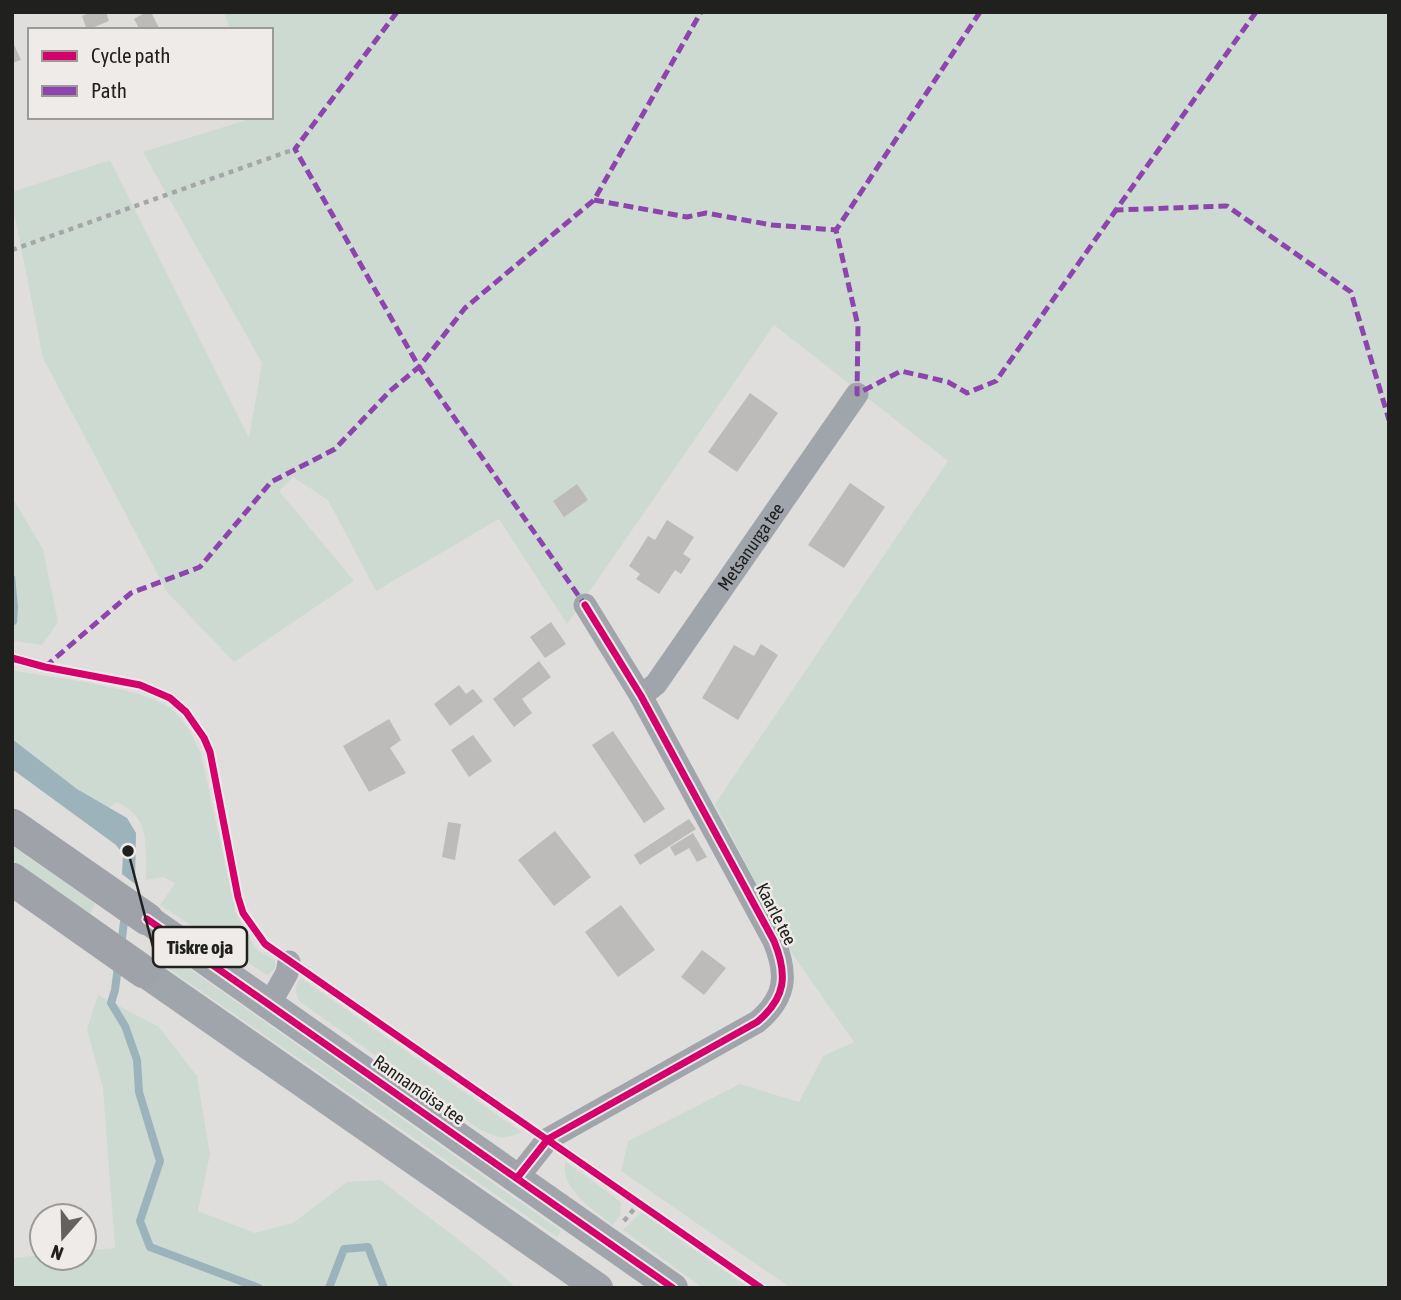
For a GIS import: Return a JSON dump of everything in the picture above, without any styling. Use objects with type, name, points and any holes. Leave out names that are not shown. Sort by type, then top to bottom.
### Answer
[{"type":"main road","name":"Rannamõisa tee","points":[[12,825],[146,919]]},
{"type":"main road","points":[[12,879],[144,972]]},
{"type":"street","name":"Metsanurga tee","points":[[641,696],[656,684],[857,394]]},
{"type":"street","name":"Kaarle tee","points":[[517,1178],[548,1139],[757,1021],[771,1010],[780,995],[781,959],[774,941],[641,696],[585,604]]},
{"type":"street","name":"Rannamõisa tee","points":[[146,919],[673,1288]]},
{"type":"street","points":[[269,1005],[287,974],[289,962]]},
{"type":"street","points":[[144,972],[598,1288]]},
{"type":"path","points":[[12,250],[295,149]]},
{"type":"path","points":[[628,1195],[650,1211]]},
{"type":"shaded area","points":[[224,12],[1389,12],[1389,1288],[791,1288],[621,1171],[628,1141],[740,1084],[799,1102],[823,1056],[854,1042],[793,955],[715,804],[948,461],[774,325],[567,624],[499,519],[376,591],[328,500],[293,477],[279,491],[354,581],[234,662],[167,592],[43,358],[12,202],[12,192],[110,160],[249,438],[262,363],[143,152],[250,119],[273,119],[273,28],[229,28]]},
{"type":"shaded area","points":[[12,497],[43,549],[58,622],[42,645],[12,639],[12,627],[17,623],[15,576],[12,574]]},
{"type":"shaded area","points":[[12,670],[122,690],[162,703],[175,712],[190,731],[201,754],[236,913],[256,949],[275,960],[275,969],[267,975],[160,905],[175,883],[163,877],[146,880],[146,845],[136,816],[117,802],[107,809],[12,739]]},
{"type":"shaded area","points":[[12,846],[95,903],[90,914],[12,860]]},
{"type":"shaded area","points":[[157,946],[561,1231],[557,1237],[153,958]]},
{"type":"shaded area","points":[[301,978],[522,1132],[500,1137],[479,1129],[299,1001],[296,989]]},
{"type":"shaded area","points":[[98,995],[159,1027],[197,1076],[210,1154],[198,1211],[255,1233],[293,1223],[347,1182],[381,1180],[484,1259],[516,1288],[12,1288],[12,1258],[28,1256],[28,1272],[98,1272],[98,1250],[115,1248],[103,1088],[87,1029]]},
{"type":"shaded area","points":[[565,1161],[621,1202],[620,1215],[613,1225],[588,1206],[573,1190],[565,1172]]},
{"type":"shaded area","points":[[641,1212],[749,1288],[703,1288],[623,1230]]},
{"type":"water","points":[[12,574],[15,576],[18,607],[17,623],[12,627]]},
{"type":"water","points":[[12,739],[77,789],[127,818],[136,833],[135,884],[122,874],[123,854],[116,845],[12,769]]},
{"type":"building","points":[[91,12],[106,12],[109,21],[86,28],[82,16]]},
{"type":"building","points":[[151,12],[159,28],[139,28],[134,19]]},
{"type":"building","points":[[12,40],[21,60],[12,63]]},
{"type":"building","points":[[750,393],[778,413],[737,472],[708,452]]},
{"type":"building","points":[[850,483],[885,507],[844,568],[808,545]]},
{"type":"building","points":[[577,484],[588,500],[564,517],[553,501]]},
{"type":"building","points":[[667,520],[694,537],[683,554],[691,559],[681,574],[675,570],[659,594],[636,579],[640,574],[629,566],[648,536],[655,540]]},
{"type":"building","points":[[551,622],[566,644],[545,658],[530,637]]},
{"type":"building","points":[[761,644],[778,655],[738,720],[702,698],[734,645],[754,656]]},
{"type":"building","points":[[539,661],[551,677],[522,699],[532,713],[514,727],[493,699]]},
{"type":"building","points":[[459,685],[466,694],[473,689],[483,701],[450,726],[434,704]]},
{"type":"building","points":[[389,719],[401,740],[390,748],[406,773],[369,792],[343,746]]},
{"type":"building","points":[[613,731],[665,809],[644,823],[592,745]]},
{"type":"building","points":[[473,735],[492,761],[469,777],[451,750]]},
{"type":"building","points":[[689,819],[696,829],[640,865],[634,855]]},
{"type":"building","points":[[448,822],[461,824],[455,860],[442,857]]},
{"type":"building","points":[[555,831],[591,877],[554,906],[518,860]]},
{"type":"building","points":[[693,833],[707,857],[697,862],[689,848],[675,856],[670,847]]},
{"type":"building","points":[[621,905],[655,950],[618,977],[585,932]]},
{"type":"building","points":[[702,950],[726,968],[704,995],[681,977]]},
{"type":"waterway","points":[[121,946],[125,914]]},
{"type":"waterway","points":[[118,966],[111,1003],[125,1026],[137,1060],[139,1092],[160,1161],[140,1221],[150,1247],[259,1288]]},
{"type":"waterway","points":[[329,1288],[344,1249],[368,1247],[384,1288]]},
{"type":"marked path","points":[[397,12],[295,149],[419,367],[585,605]]},
{"type":"marked path","points":[[45,667],[131,593],[200,567],[271,482],[335,449],[390,391],[419,367],[465,308],[594,200],[701,12]]},
{"type":"marked path","points":[[980,12],[836,230],[858,326],[857,394],[901,371],[948,382],[967,393],[996,381],[1116,210]]},
{"type":"marked path","points":[[1256,12],[1116,210],[1227,206],[1351,292],[1389,420]]},
{"type":"marked path","points":[[594,200],[687,217],[706,213],[772,225],[836,230]]},
{"type":"cycle path","points":[[517,1178],[548,1139],[757,1022],[774,1004],[782,985],[781,965],[774,941],[641,696],[585,605]]},
{"type":"cycle path","points":[[12,658],[140,685],[170,698],[186,712],[210,752],[238,897],[243,913],[265,944],[761,1288]]},
{"type":"cycle path","points":[[147,919],[673,1288]]},
{"type":"place","name":"Tiskre oja","points":[[128,851]]}]
